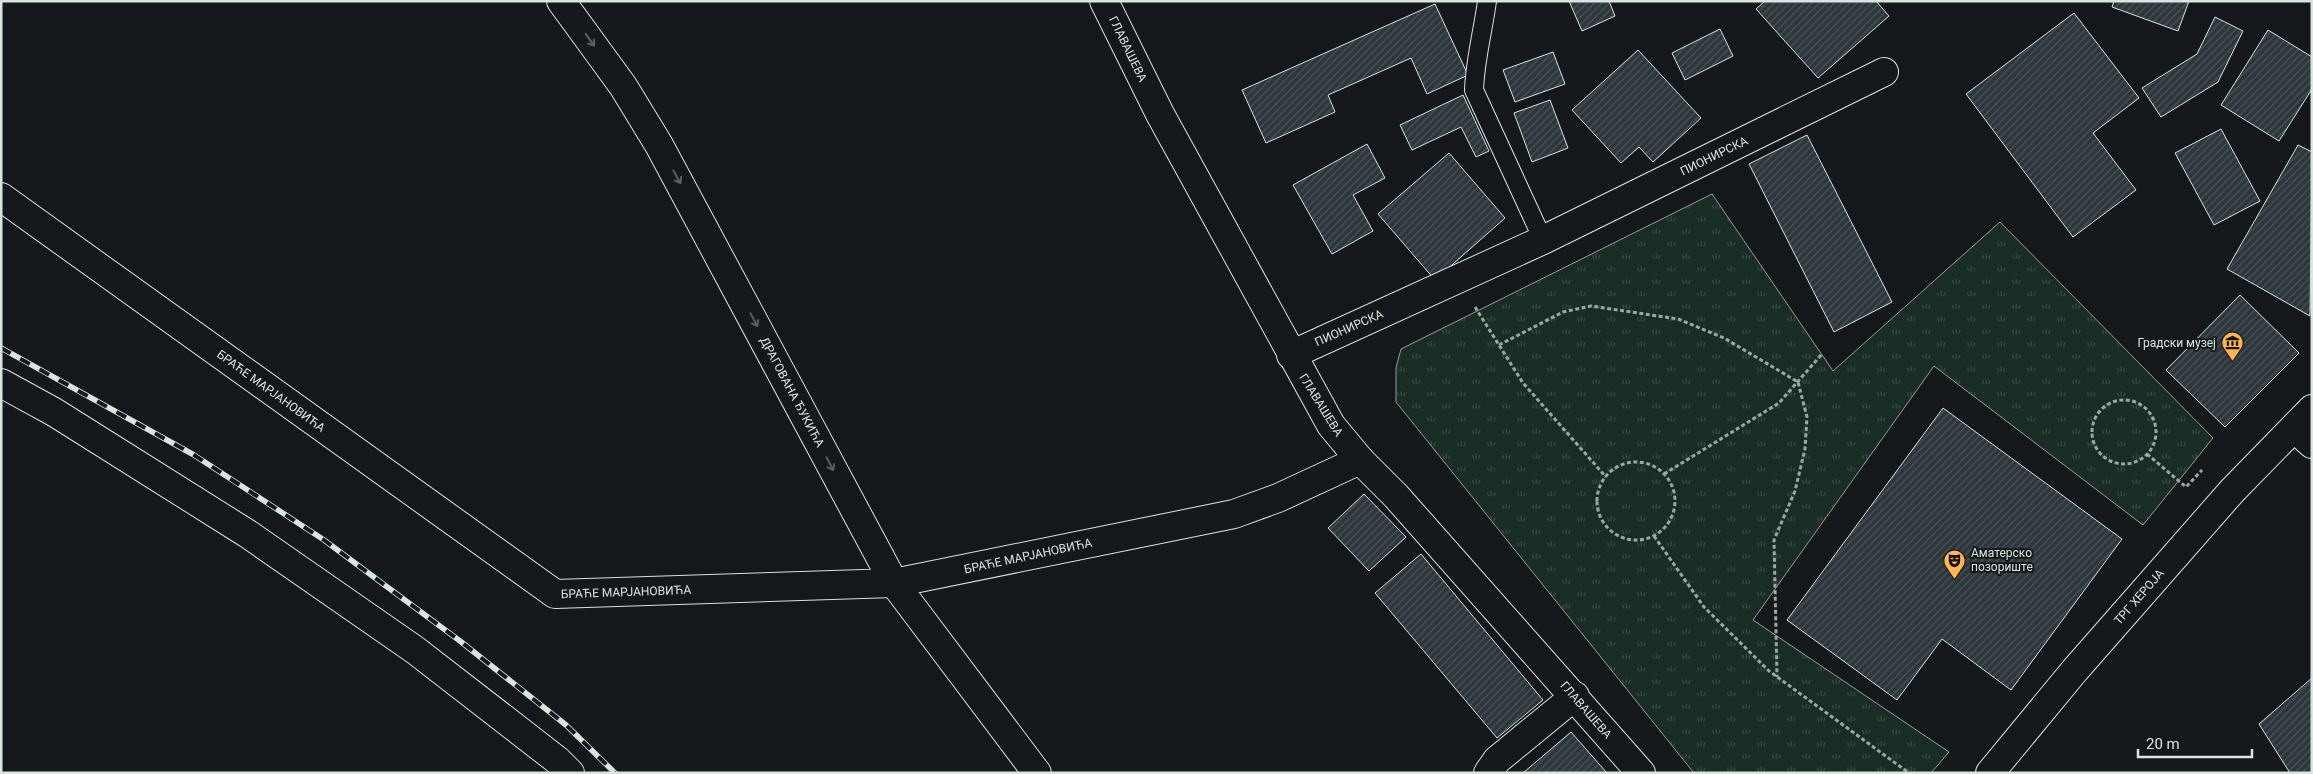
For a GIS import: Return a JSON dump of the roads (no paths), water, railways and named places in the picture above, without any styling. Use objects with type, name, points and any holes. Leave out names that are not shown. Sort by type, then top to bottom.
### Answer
[{"type":"street","name":"ДРАГОВАНА ЂУКИЋА","points":[[561,1],[623,86],[659,145],[894,584],[1036,773]]},
{"type":"street","name":"ГЛАВАШЕВА","points":[[1104,1],[1160,114],[1331,425],[1360,460],[1396,496],[1575,696],[1641,773]]},
{"type":"street","name":"ПИОНИРСКА","points":[[1291,354],[1544,240],[1884,72]]},
{"type":"street","name":"БРАЋЕ МАРЈАНОВИЋА","points":[[1,197],[554,594],[894,584],[1234,514],[1287,494],[1360,460]]},
{"type":"street","points":[[1,383],[54,412],[248,534],[416,650],[557,760],[570,773]]},
{"type":"street","name":"ТРГ ХЕРОЈА","points":[[1990,773],[2075,670],[2232,491],[2306,427],[2312,398]]},
{"type":"street","points":[[1488,773],[1496,760],[1575,696]]},
{"type":"lane","points":[[1487,1],[1484,28],[1475,63],[1474,90],[1544,240]]},
{"type":"railway","points":[[1,348],[194,455],[324,540],[460,641],[566,725],[615,773]]},
{"type":"place","name":"Градски музеј","points":[[2232,362]]},
{"type":"place","name":"Аматерско позориште","points":[[1955,579]]}]
